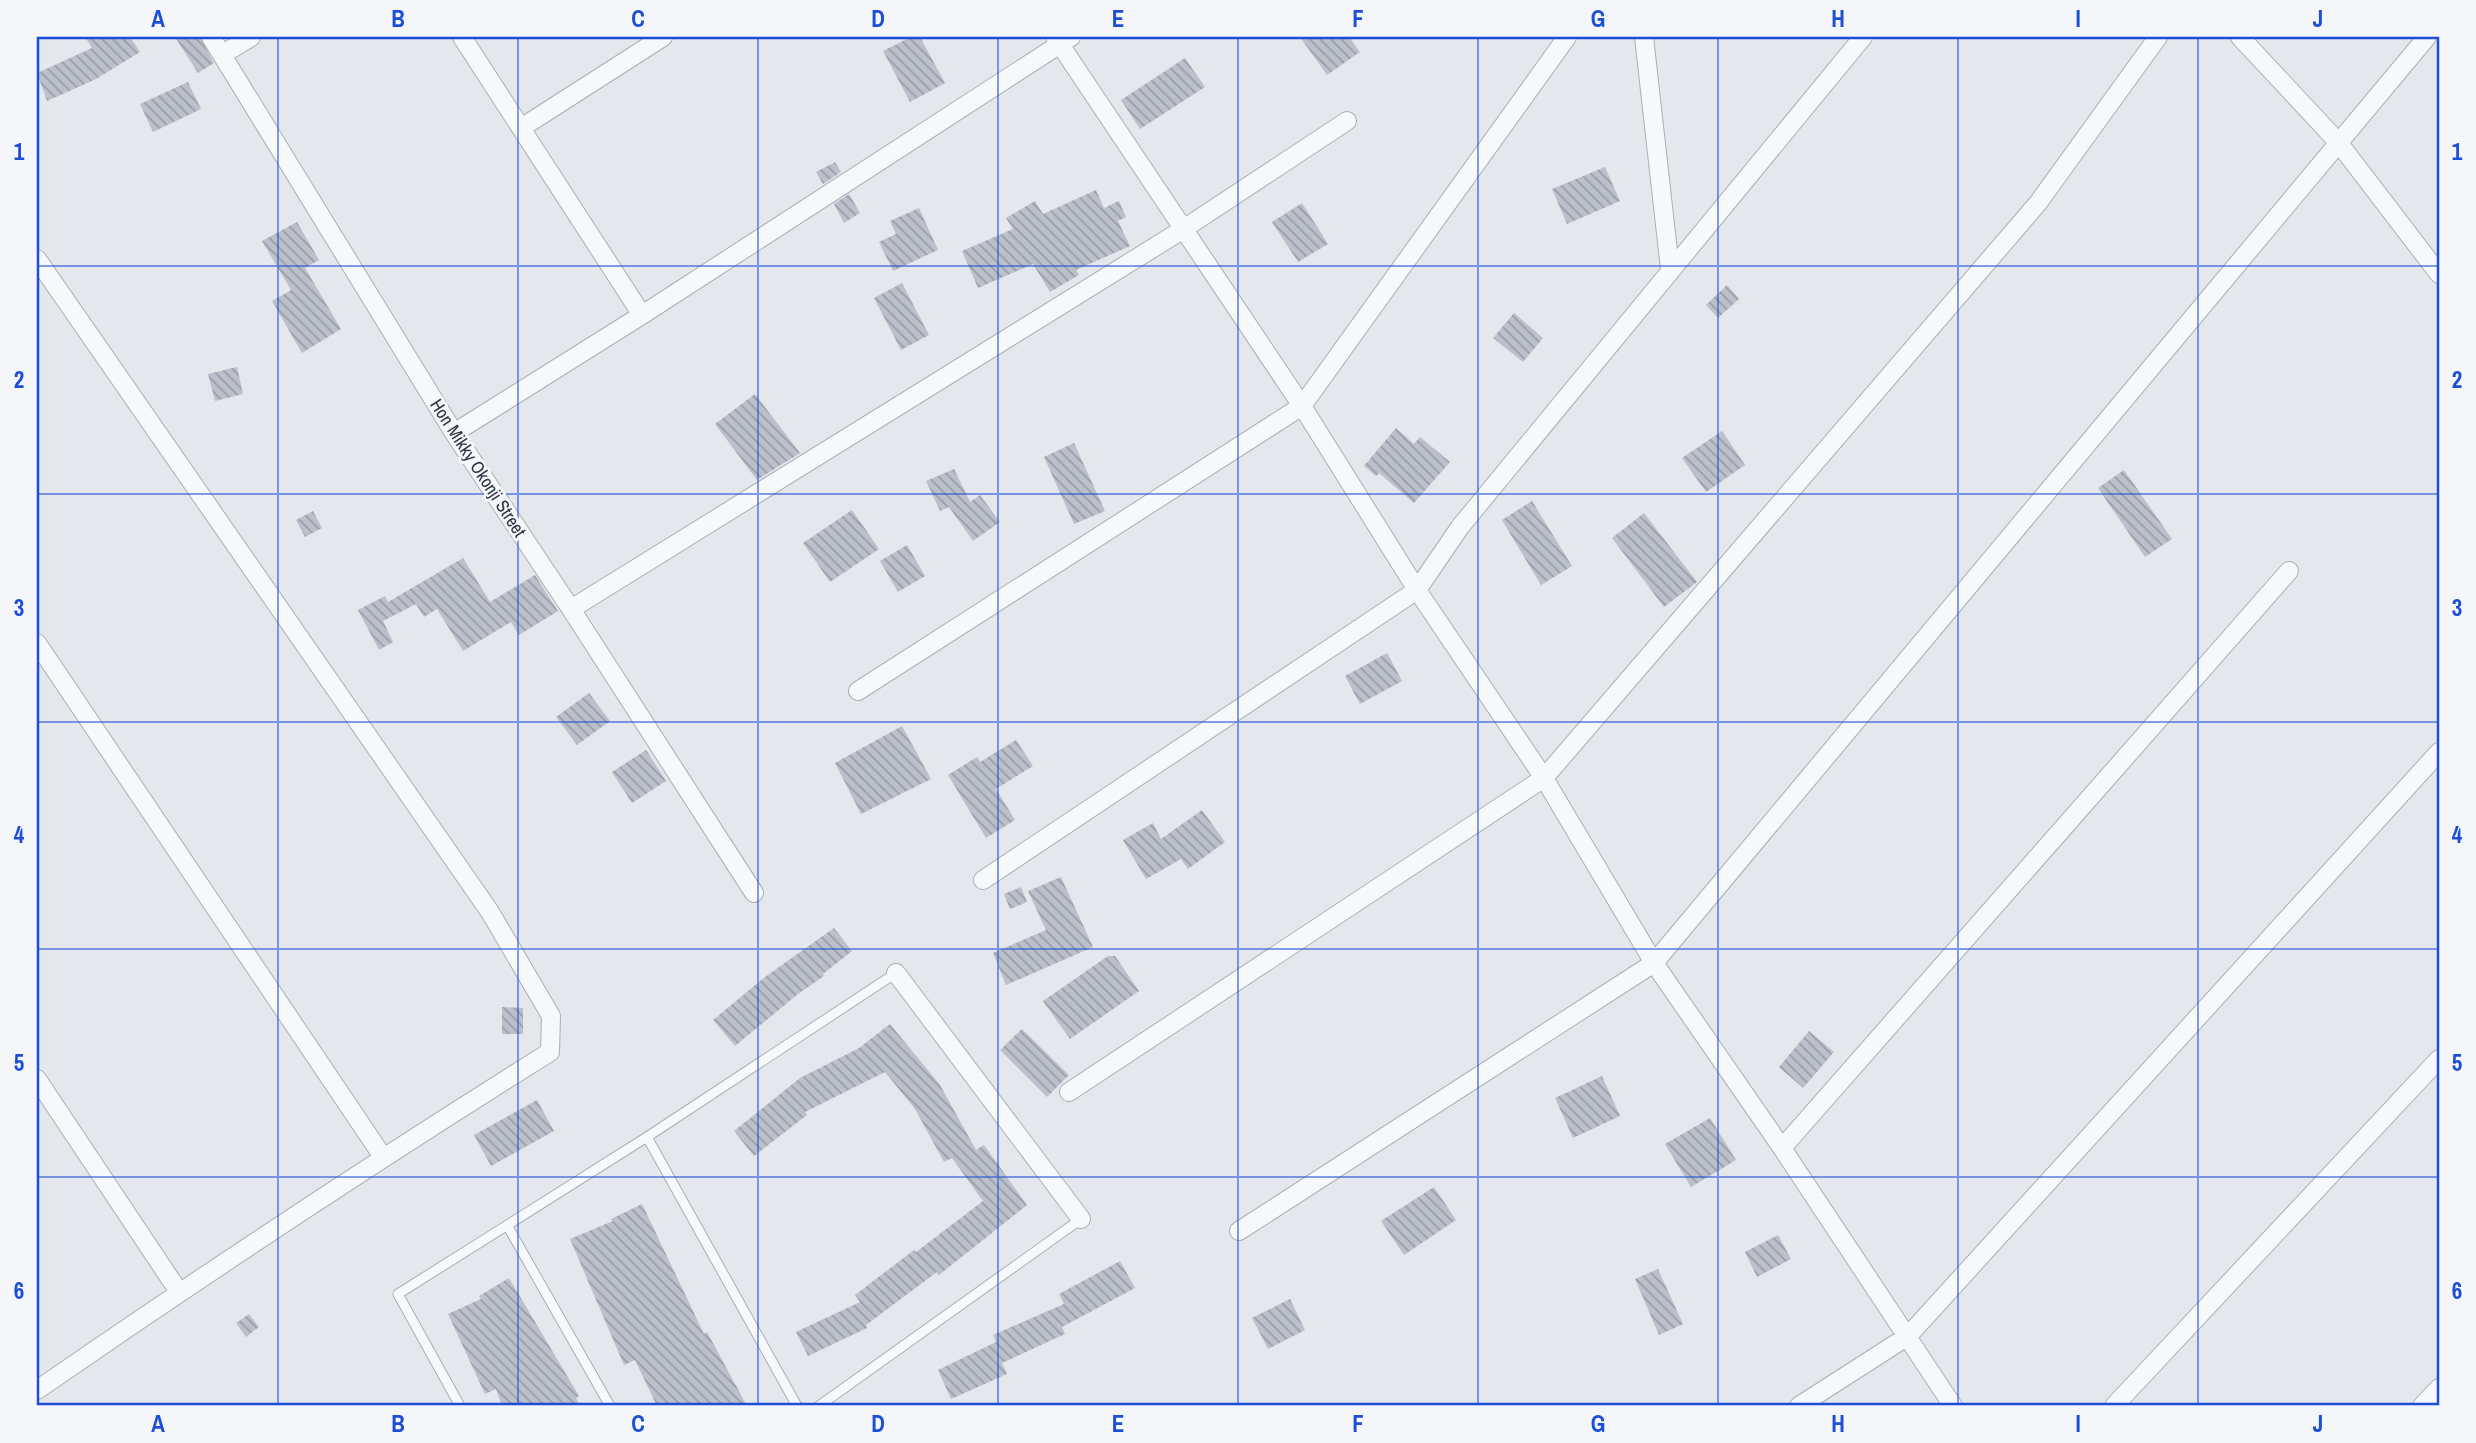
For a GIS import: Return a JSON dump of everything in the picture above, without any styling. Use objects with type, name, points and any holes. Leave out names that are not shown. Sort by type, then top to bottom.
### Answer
[{"type":"street","name":"Hon Mikky Okonji Street","points":[[211,37],[454,433],[754,893]]},
{"type":"street","points":[[223,54],[251,37]]},
{"type":"street","points":[[462,37],[642,315]]},
{"type":"street","points":[[521,128],[663,37]]},
{"type":"street","points":[[858,691],[1302,406],[1567,37]]},
{"type":"street","points":[[1644,37],[1670,269]]},
{"type":"street","points":[[983,880],[1417,590],[1460,527],[1863,37]]},
{"type":"street","points":[[1069,1093],[1544,778],[2038,203],[2158,37]]},
{"type":"street","points":[[2241,37],[2338,142],[2439,274]]},
{"type":"street","points":[[1239,1231],[1654,963],[2427,37]]},
{"type":"street","points":[[454,433],[642,315],[1062,39],[1182,230],[1302,406],[1417,590],[1544,778],[1654,963],[1782,1148],[1953,1406]]},
{"type":"street","points":[[571,609],[1182,230],[1347,121]]},
{"type":"street","points":[[37,260],[490,912],[551,1016],[550,1052],[383,1157],[178,1292],[37,1390]]},
{"type":"street","points":[[1782,1148],[2289,570]]},
{"type":"street","points":[[37,642],[383,1157]]},
{"type":"street","points":[[1799,1406],[1908,1336],[2439,752]]},
{"type":"street","points":[[896,973],[1081,1219]]},
{"type":"street","points":[[2114,1406],[2439,1059]]},
{"type":"street","points":[[37,1079],[178,1292]]},
{"type":"street","points":[[2422,1406],[2439,1388]]},
{"type":"lane","points":[[460,1406],[398,1294],[647,1137],[896,973]]},
{"type":"lane","points":[[647,1137],[797,1406]]},
{"type":"lane","points":[[819,1406],[1081,1219]]},
{"type":"lane","points":[[507,1225],[610,1406]]},
{"type":"building","points":[[85,37],[130,37],[140,52],[96,79],[47,101],[37,73],[92,48]]},
{"type":"building","points":[[175,37],[200,37],[214,63],[198,73]]},
{"type":"building","points":[[911,37],[920,37],[945,83],[910,102],[883,51]]},
{"type":"building","points":[[1300,37],[1349,37],[1360,52],[1327,75]]},
{"type":"building","points":[[1185,58],[1205,87],[1140,129],[1121,100]]},
{"type":"building","points":[[188,82],[201,109],[153,132],[140,104]]},
{"type":"building","points":[[835,162],[841,172],[823,184],[816,172]]},
{"type":"building","points":[[1605,167],[1620,201],[1567,224],[1552,189]]},
{"type":"building","points":[[1096,190],[1104,208],[1119,201],[1126,217],[1118,221],[1130,246],[1076,270],[1079,275],[1050,292],[1033,264],[978,288],[962,251],[1013,229],[1006,218],[1035,201],[1043,214]]},
{"type":"building","points":[[849,194],[860,213],[844,223],[834,204]]},
{"type":"building","points":[[1302,203],[1328,244],[1298,262],[1272,222]]},
{"type":"building","points":[[919,208],[938,250],[893,271],[879,242],[896,234],[890,221]]},
{"type":"building","points":[[297,222],[319,260],[305,268],[341,329],[302,353],[272,301],[291,290],[262,241]]},
{"type":"building","points":[[902,283],[929,335],[901,350],[874,298]]},
{"type":"building","points":[[1727,285],[1739,299],[1718,318],[1706,305]]},
{"type":"building","points":[[1514,313],[1543,338],[1523,362],[1493,338]]},
{"type":"building","points":[[237,367],[243,394],[215,401],[208,374]]},
{"type":"building","points":[[755,394],[800,453],[757,480],[715,424]]},
{"type":"building","points":[[1396,428],[1414,444],[1420,437],[1450,462],[1414,503],[1379,473],[1376,476],[1364,466]]},
{"type":"building","points":[[1722,431],[1745,465],[1706,492],[1682,458]]},
{"type":"building","points":[[1074,443],[1105,511],[1074,524],[1044,457]]},
{"type":"building","points":[[954,469],[970,502],[980,495],[1000,522],[973,541],[949,507],[940,511],[926,481]]},
{"type":"building","points":[[2124,470],[2172,539],[2145,557],[2098,488]]},
{"type":"building","points":[[1532,501],[1572,566],[1541,585],[1502,520]]},
{"type":"building","points":[[852,510],[879,549],[830,582],[803,543]]},
{"type":"building","points":[[313,511],[322,528],[305,537],[296,520]]},
{"type":"building","points":[[1644,513],[1697,582],[1664,607],[1612,538]]},
{"type":"building","points":[[907,545],[925,576],[898,592],[880,561]]},
{"type":"building","points":[[463,558],[490,602],[535,575],[558,611],[519,635],[511,622],[463,651],[437,609],[424,617],[416,604],[383,621],[393,642],[379,650],[358,610],[385,596],[388,602]]},
{"type":"building","points":[[1387,653],[1402,681],[1360,704],[1345,676]]},
{"type":"building","points":[[589,693],[610,721],[577,745],[556,717]]},
{"type":"building","points":[[902,726],[931,779],[861,814],[835,763]]},
{"type":"building","points":[[1016,740],[1033,766],[996,789],[1015,820],[986,838],[948,775],[977,757],[980,762]]},
{"type":"building","points":[[646,750],[666,781],[632,803],[612,772]]},
{"type":"building","points":[[1202,810],[1225,842],[1188,869],[1181,859],[1146,879],[1123,840],[1153,823],[1161,839]]},
{"type":"building","points":[[1061,877],[1093,947],[1006,985],[993,953],[1046,930],[1028,891]]},
{"type":"building","points":[[1021,887],[1027,902],[1010,909],[1004,894]]},
{"type":"building","points":[[834,928],[852,951],[735,1046],[713,1020],[765,977]]},
{"type":"building","points":[[1108,956],[1115,956],[1139,991],[1070,1039],[1043,1001]]},
{"type":"building","points":[[502,1007],[523,1008],[523,1034],[502,1034]]},
{"type":"building","points":[[890,1024],[940,1085],[976,1150],[984,1145],[1027,1205],[939,1275],[937,1272],[866,1325],[867,1328],[808,1356],[796,1332],[860,1302],[855,1295],[983,1201],[952,1158],[944,1162],[915,1109],[885,1072],[805,1112],[807,1115],[754,1156],[734,1131],[800,1078],[859,1048]]},
{"type":"building","points":[[1022,1029],[1069,1075],[1047,1097],[1000,1050]]},
{"type":"building","points":[[1809,1031],[1834,1052],[1803,1088],[1779,1067]]},
{"type":"building","points":[[1602,1076],[1620,1116],[1573,1138],[1555,1098]]},
{"type":"building","points":[[537,1100],[554,1131],[491,1166],[474,1135]]},
{"type":"building","points":[[1710,1118],[1736,1160],[1691,1187],[1665,1144]]},
{"type":"building","points":[[1434,1187],[1456,1220],[1404,1255],[1381,1221]]},
{"type":"building","points":[[642,1204],[704,1334],[707,1332],[747,1406],[657,1406],[635,1360],[624,1365],[570,1239],[613,1221],[611,1219]]},
{"type":"building","points":[[1778,1235],[1791,1259],[1757,1277],[1745,1252]]},
{"type":"building","points":[[1120,1261],[1135,1288],[1062,1327],[1065,1334],[1002,1363],[1007,1374],[951,1399],[938,1370],[996,1342],[993,1335],[1064,1304],[1059,1294]]},
{"type":"building","points":[[1658,1269],[1683,1324],[1659,1335],[1635,1279]]},
{"type":"building","points":[[509,1278],[579,1396],[576,1398],[580,1406],[502,1406],[496,1389],[485,1394],[448,1314],[481,1299],[479,1296]]},
{"type":"building","points":[[1290,1299],[1305,1330],[1268,1349],[1252,1318]]},
{"type":"building","points":[[249,1314],[259,1327],[246,1337],[236,1323]]}]
